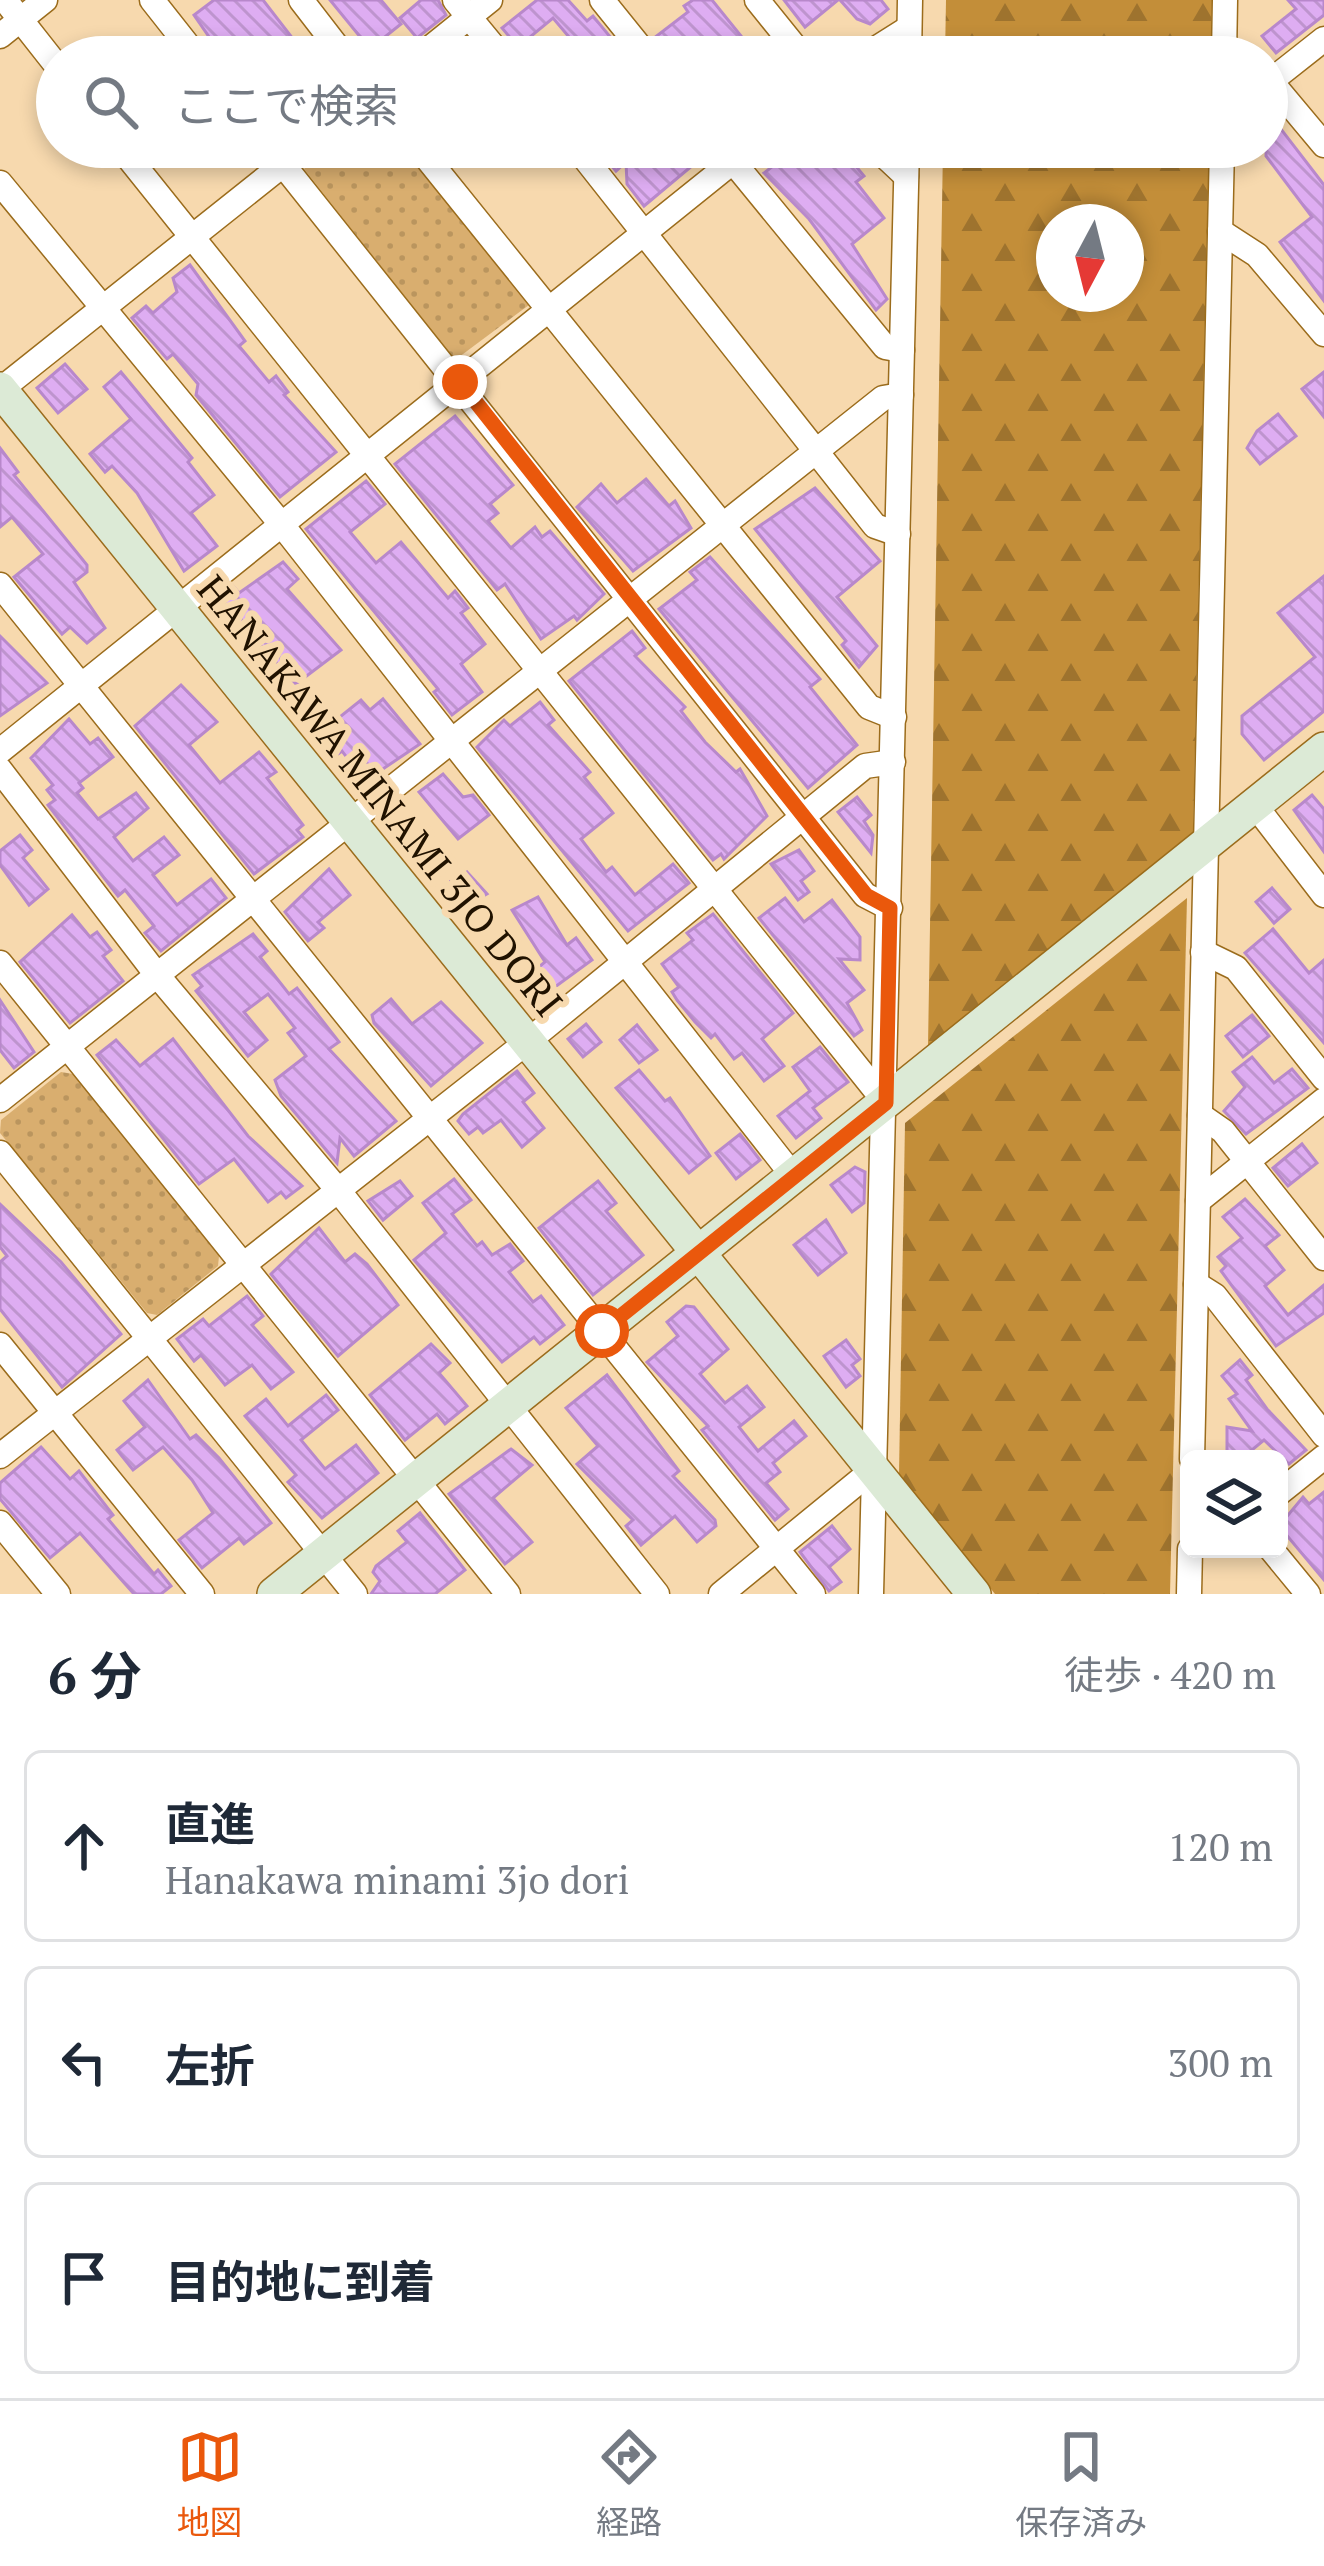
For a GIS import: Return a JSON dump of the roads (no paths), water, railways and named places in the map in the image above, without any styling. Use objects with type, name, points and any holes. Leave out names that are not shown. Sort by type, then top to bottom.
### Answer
[{"type":"street","points":[[0,36],[13,10],[45,0]]},
{"type":"street","points":[[152,0],[180,36]]},
{"type":"street","points":[[301,0],[329,36]]},
{"type":"street","points":[[438,36],[462,9],[490,0]]},
{"type":"street","points":[[602,0],[631,36]]},
{"type":"street","points":[[757,0],[786,36]]},
{"type":"street","points":[[909,36],[910,0]]},
{"type":"street","points":[[1224,36],[1225,0]]},
{"type":"street","points":[[462,9],[484,36]]},
{"type":"street","points":[[13,10],[36,39]]},
{"type":"street","points":[[896,36],[909,28]]},
{"type":"street","points":[[1288,66],[1324,38]]},
{"type":"street","points":[[1288,104],[1324,145]]},
{"type":"street","points":[[136,168],[886,1103]]},
{"type":"street","points":[[0,389],[190,238],[263,168]]},
{"type":"street","points":[[286,168],[633,597],[866,895],[890,908]]},
{"type":"street","points":[[435,168],[869,706],[894,717]]},
{"type":"street","points":[[593,168],[875,526],[898,534]]},
{"type":"street","points":[[0,751],[646,232],[717,168]]},
{"type":"street","points":[[747,168],[885,347],[902,350]]},
{"type":"street","points":[[897,168],[906,176]]},
{"type":"street","points":[[872,1594],[906,168]]},
{"type":"street","points":[[1192,1450],[1222,168]]},
{"type":"street","points":[[0,183],[282,525],[794,1177]]},
{"type":"street","points":[[1220,232],[1257,255],[1324,334]]},
{"type":"street","name":"HANAKAWA MINAMI 3JO DORI","points":[[0,389],[974,1594]]},
{"type":"street","points":[[0,1100],[883,398],[902,395]]},
{"type":"street","points":[[0,585],[813,1594]]},
{"type":"street","points":[[274,1594],[1324,749]]},
{"type":"street","points":[[0,1456],[527,1042],[865,766],[893,762]]},
{"type":"street","points":[[0,770],[158,975],[338,1190],[657,1594]]},
{"type":"street","points":[[1254,804],[1324,895]]},
{"type":"street","points":[[1204,952],[1236,968],[1324,1078]]},
{"type":"street","points":[[0,963],[508,1594]]},
{"type":"street","points":[[1198,1201],[1324,1100]]},
{"type":"street","points":[[1200,1115],[1223,1131],[1324,1258]]},
{"type":"street","points":[[0,1153],[355,1594]]},
{"type":"street","points":[[1196,1284],[1215,1296],[1324,1435]]},
{"type":"street","points":[[0,1345],[202,1594]]},
{"type":"street","points":[[1288,1485],[1324,1457]]},
{"type":"street","points":[[721,1594],[874,1469]]},
{"type":"street","points":[[0,1523],[58,1594]]},
{"type":"street","points":[[1189,1594],[1195,1558]]},
{"type":"street","points":[[1278,1558],[1308,1594]]}]
